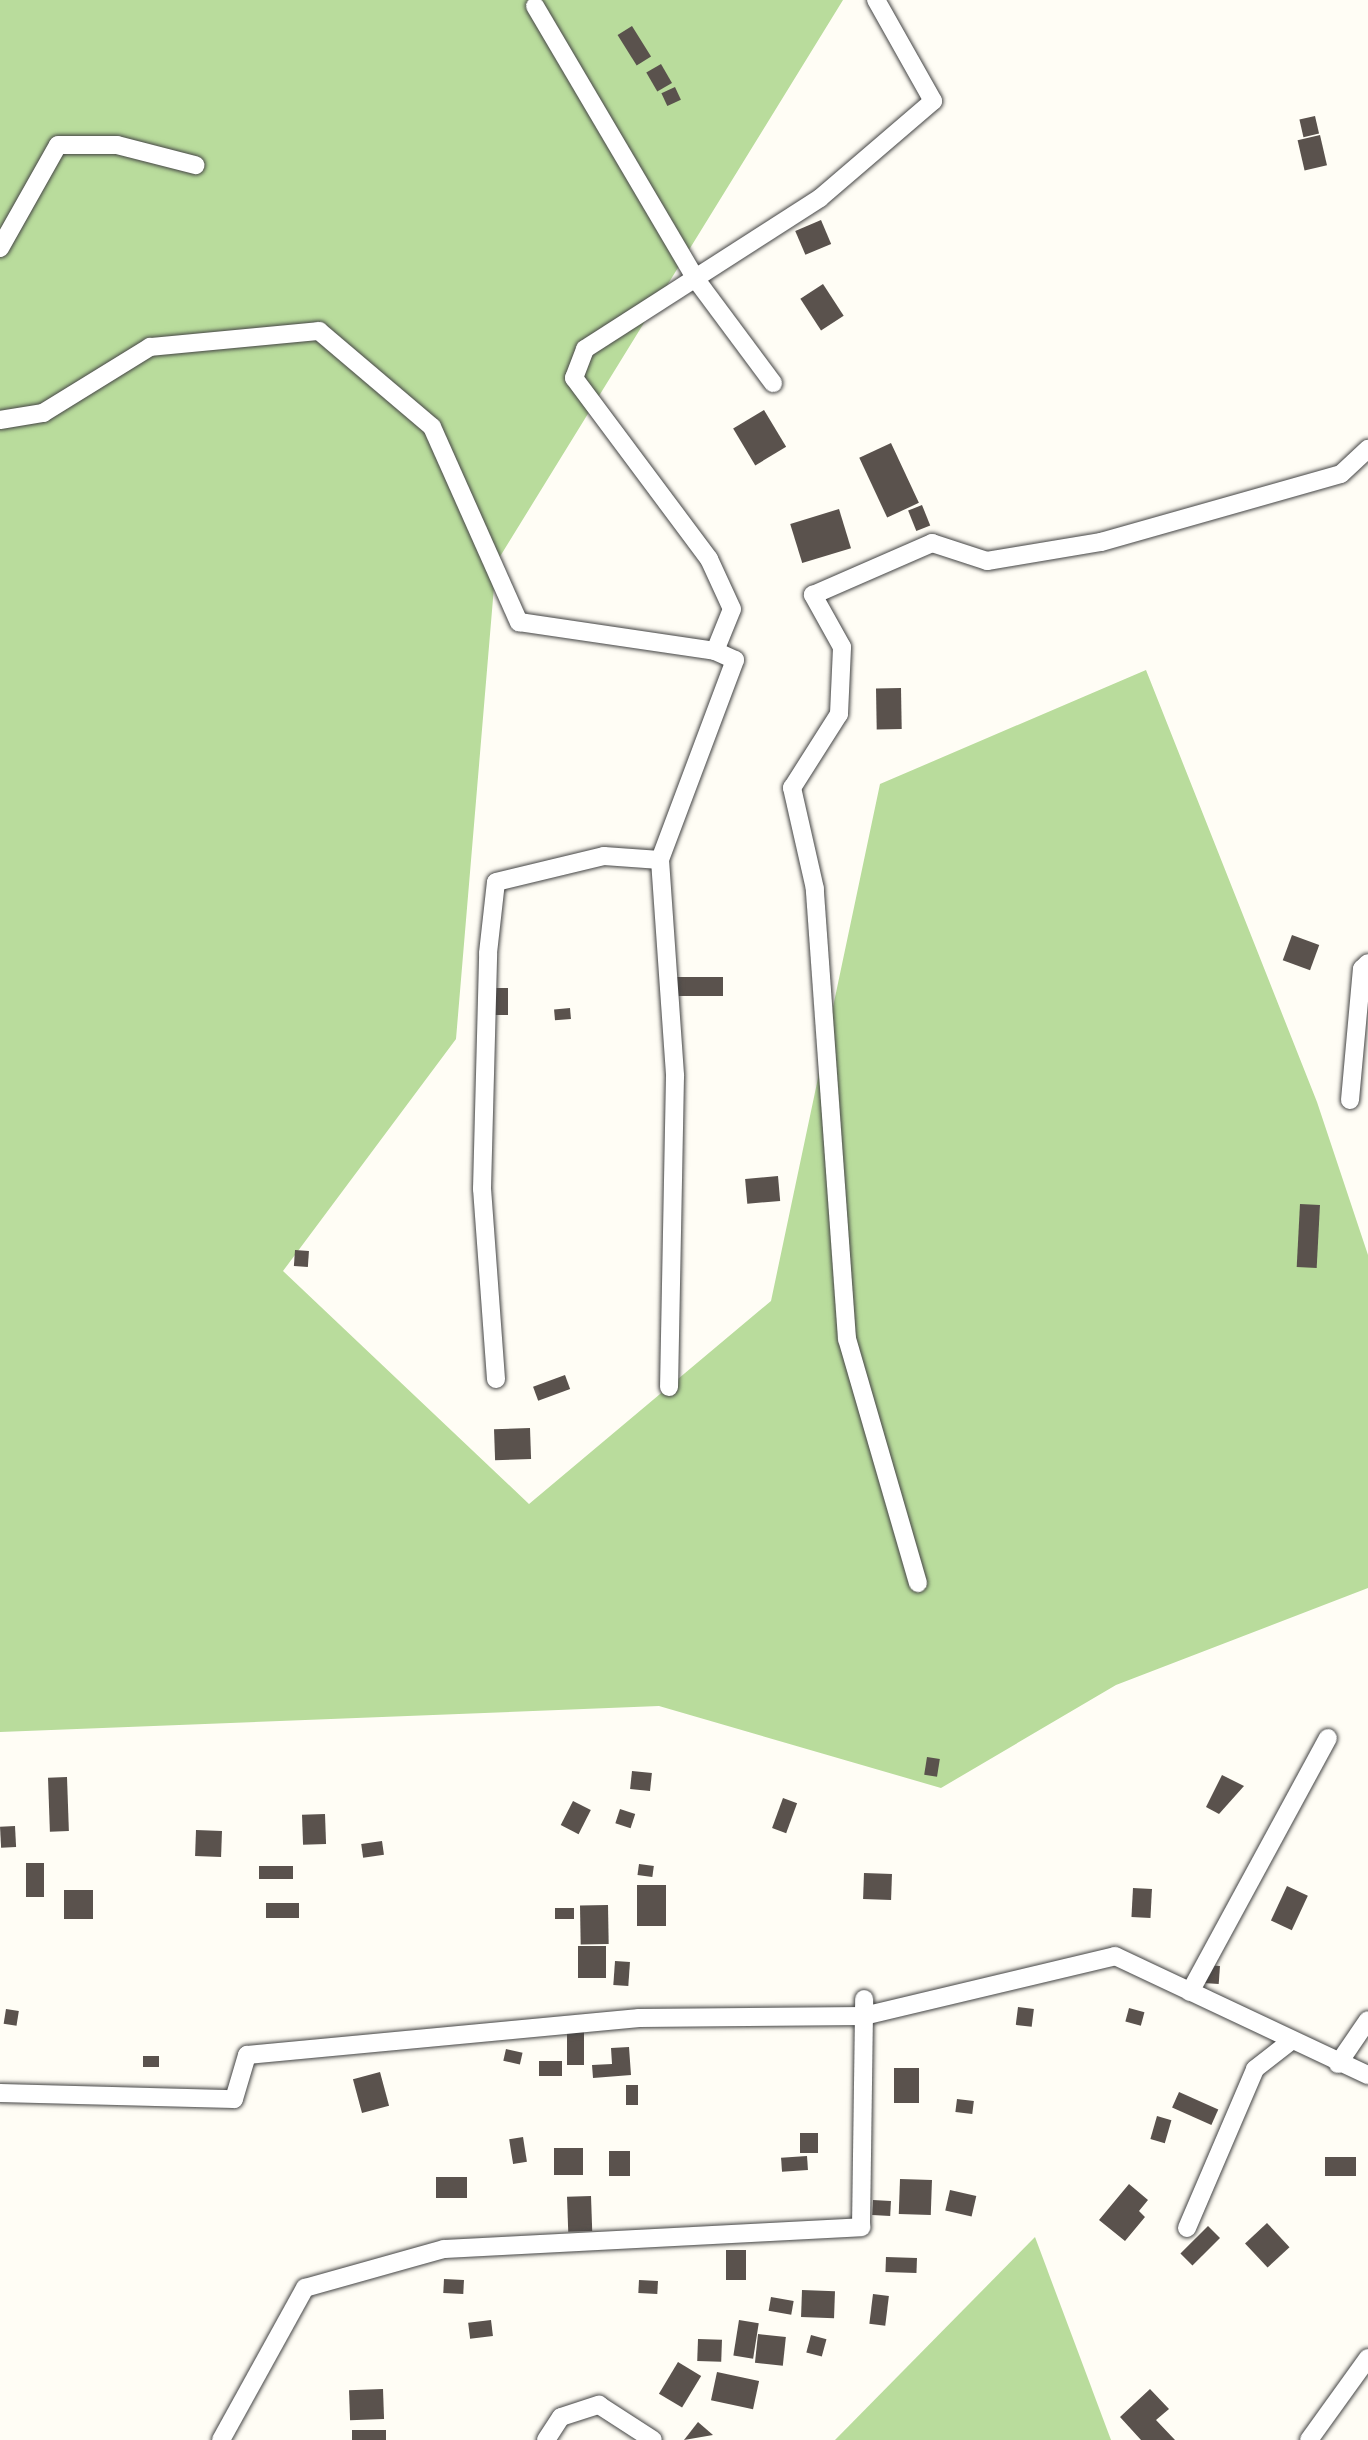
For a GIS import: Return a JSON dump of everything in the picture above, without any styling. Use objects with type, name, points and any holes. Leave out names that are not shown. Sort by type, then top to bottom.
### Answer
[{"type":"street","points":[[715,651],[732,609],[709,559],[574,378],[585,349],[820,198],[933,101],[876,0]]},
{"type":"street","points":[[535,6],[695,278],[773,383]]},
{"type":"street","points":[[0,248],[58,145],[117,145],[195,165]]},
{"type":"street","points":[[0,420],[43,413],[150,347],[319,331],[432,427],[519,622],[715,651],[735,660],[660,860],[675,1076],[669,1387]]},
{"type":"street","points":[[918,1583],[846,1326],[815,889],[792,788],[839,714],[842,647],[813,595],[932,543],[987,561],[1101,542],[1340,474],[1368,449]]},
{"type":"street","points":[[496,1379],[482,1189],[488,953],[496,882],[604,856],[660,860]]},
{"type":"street","points":[[1350,1100],[1362,969],[1368,963]]},
{"type":"street","points":[[1190,1992],[1328,1738]]},
{"type":"street","points":[[0,2093],[234,2099],[247,2055],[639,2018],[864,2008],[1115,1956],[1338,2064],[1368,2075]]},
{"type":"street","points":[[221,2440],[305,2288],[444,2249],[861,2227],[864,2008]]},
{"type":"street","points":[[1338,2064],[1368,2020]]},
{"type":"street","points":[[1187,2228],[1255,2069],[1291,2041]]},
{"type":"street","points":[[1309,2440],[1368,2358]]},
{"type":"street","points":[[546,2440],[561,2417],[599,2405],[653,2440]]},
{"type":"green space","points":[[0,0],[843,0],[496,563],[456,1039],[283,1271],[529,1504],[771,1301],[880,784],[1146,670],[1317,1102],[1368,1255],[1368,1588],[1116,1685],[941,1788],[659,1706],[0,1732]]},
{"type":"green space","points":[[1035,2237],[1111,2440],[835,2440]]},
{"type":"building","points":[[632,26],[651,57],[637,66],[618,35]]},
{"type":"building","points":[[661,64],[672,83],[657,92],[646,72]]},
{"type":"building","points":[[675,87],[681,100],[667,106],[661,93]]},
{"type":"building","points":[[1315,116],[1319,134],[1303,137],[1299,120]]},
{"type":"building","points":[[1320,135],[1327,165],[1305,170],[1298,140]]},
{"type":"building","points":[[821,220],[831,244],[805,255],[795,231]]},
{"type":"building","points":[[823,284],[844,316],[821,331],[800,299]]},
{"type":"building","points":[[764,410],[786,447],[755,465],[733,429]]},
{"type":"building","points":[[891,443],[919,503],[887,518],[859,458]]},
{"type":"building","points":[[922,505],[930,525],[916,531],[908,511]]},
{"type":"building","points":[[839,509],[851,548],[802,563],[790,524]]},
{"type":"building","points":[[876,688],[901,688],[902,729],[877,729]]},
{"type":"building","points":[[1292,935],[1319,945],[1310,970],[1283,960]]},
{"type":"building","points":[[674,977],[723,977],[723,996],[674,996]]},
{"type":"building","points":[[492,988],[508,988],[508,1015],[492,1015]]},
{"type":"building","points":[[570,1008],[571,1019],[555,1020],[554,1009]]},
{"type":"building","points":[[778,1176],[780,1201],[747,1204],[745,1179]]},
{"type":"building","points":[[1300,1204],[1320,1205],[1317,1268],[1297,1267]]},
{"type":"building","points":[[295,1250],[309,1251],[308,1267],[294,1266]]},
{"type":"building","points":[[565,1375],[570,1389],[538,1401],[533,1387]]},
{"type":"building","points":[[530,1428],[531,1459],[495,1460],[494,1429]]},
{"type":"building","points":[[927,1757],[940,1759],[937,1777],[924,1775]]},
{"type":"building","points":[[632,1771],[652,1773],[650,1791],[630,1789]]},
{"type":"building","points":[[1222,1775],[1244,1786],[1219,1814],[1206,1807]]},
{"type":"building","points":[[67,1777],[69,1831],[50,1832],[48,1778]]},
{"type":"building","points":[[783,1798],[797,1803],[786,1833],[772,1828]]},
{"type":"building","points":[[573,1801],[591,1810],[579,1834],[561,1825]]},
{"type":"building","points":[[620,1809],[635,1814],[631,1828],[615,1823]]},
{"type":"building","points":[[325,1814],[326,1844],[303,1845],[302,1815]]},
{"type":"building","points":[[15,1826],[16,1847],[1,1848],[0,1827]]},
{"type":"building","points":[[196,1830],[222,1831],[221,1857],[195,1856]]},
{"type":"building","points":[[382,1841],[384,1855],[363,1858],[361,1844]]},
{"type":"building","points":[[26,1863],[44,1863],[44,1897],[26,1897]]},
{"type":"building","points":[[639,1864],[654,1866],[652,1877],[637,1875]]},
{"type":"building","points":[[259,1866],[293,1866],[293,1879],[259,1879]]},
{"type":"building","points":[[864,1873],[892,1874],[891,1900],[863,1899]]},
{"type":"building","points":[[637,1885],[666,1885],[666,1926],[637,1926]]},
{"type":"building","points":[[1287,1886],[1308,1896],[1292,1930],[1271,1920]]},
{"type":"building","points":[[1133,1888],[1152,1889],[1150,1918],[1131,1917]]},
{"type":"building","points":[[64,1890],[93,1890],[93,1919],[64,1919]]},
{"type":"building","points":[[266,1903],[299,1903],[299,1918],[266,1918]]},
{"type":"building","points":[[580,1905],[608,1905],[609,1944],[581,1944]]},
{"type":"building","points":[[555,1908],[574,1908],[574,1919],[555,1919]]},
{"type":"building","points":[[578,1946],[606,1946],[606,1978],[578,1978]]},
{"type":"building","points":[[615,1961],[630,1962],[628,1986],[613,1985]]},
{"type":"building","points":[[1205,1965],[1220,1966],[1219,1984],[1204,1983]]},
{"type":"building","points":[[1018,2007],[1034,2009],[1032,2027],[1016,2025]]},
{"type":"building","points":[[1129,2008],[1144,2012],[1141,2026],[1125,2022]]},
{"type":"building","points":[[6,2009],[19,2011],[16,2026],[4,2024]]},
{"type":"building","points":[[567,2032],[584,2032],[584,2065],[567,2065]]},
{"type":"building","points":[[629,2047],[631,2075],[593,2078],[592,2065],[612,2064],[611,2048]]},
{"type":"building","points":[[506,2049],[523,2053],[520,2065],[503,2061]]},
{"type":"building","points":[[143,2056],[159,2056],[159,2067],[143,2067]]},
{"type":"building","points":[[539,2061],[562,2061],[562,2076],[539,2076]]},
{"type":"building","points":[[894,2068],[919,2068],[919,2103],[894,2103]]},
{"type":"building","points":[[380,2072],[389,2106],[362,2113],[353,2079]]},
{"type":"building","points":[[626,2085],[638,2085],[638,2105],[626,2105]]},
{"type":"building","points":[[1179,2092],[1218,2109],[1211,2125],[1172,2108]]},
{"type":"building","points":[[957,2099],[974,2101],[972,2114],[955,2112]]},
{"type":"building","points":[[1157,2116],[1171,2120],[1165,2143],[1150,2139]]},
{"type":"building","points":[[800,2133],[818,2133],[818,2153],[800,2153]]},
{"type":"building","points":[[523,2137],[527,2162],[513,2164],[509,2139]]},
{"type":"building","points":[[554,2148],[583,2148],[583,2175],[554,2175]]},
{"type":"building","points":[[609,2151],[630,2151],[630,2176],[609,2176]]},
{"type":"building","points":[[807,2156],[808,2170],[782,2172],[781,2158]]},
{"type":"building","points":[[1325,2157],[1356,2157],[1356,2176],[1325,2176]]},
{"type":"building","points":[[436,2177],[467,2177],[467,2198],[436,2198]]},
{"type":"building","points":[[900,2179],[932,2180],[931,2215],[899,2214]]},
{"type":"building","points":[[1129,2184],[1148,2200],[1139,2211],[1145,2217],[1125,2241],[1099,2220]]},
{"type":"building","points":[[950,2190],[976,2196],[972,2217],[945,2210]]},
{"type":"building","points":[[591,2196],[592,2231],[568,2232],[567,2197]]},
{"type":"building","points":[[873,2200],[891,2201],[890,2216],[872,2215]]},
{"type":"building","points":[[1267,2223],[1290,2247],[1268,2268],[1245,2243]]},
{"type":"building","points":[[1208,2226],[1220,2238],[1192,2266],[1180,2254]]},
{"type":"building","points":[[726,2250],[746,2250],[746,2280],[726,2280]]},
{"type":"building","points":[[886,2257],[917,2258],[916,2273],[885,2272]]},
{"type":"building","points":[[444,2279],[464,2280],[463,2294],[443,2293]]},
{"type":"building","points":[[639,2280],[658,2281],[657,2294],[638,2293]]},
{"type":"building","points":[[802,2290],[835,2291],[834,2318],[801,2317]]},
{"type":"building","points":[[873,2294],[889,2296],[885,2326],[869,2324]]},
{"type":"building","points":[[771,2297],[794,2301],[791,2315],[769,2311]]},
{"type":"building","points":[[491,2320],[493,2336],[470,2339],[468,2323]]},
{"type":"building","points":[[739,2320],[759,2323],[753,2359],[733,2356]]},
{"type":"building","points":[[758,2334],[786,2337],[783,2366],[755,2363]]},
{"type":"building","points":[[811,2335],[826,2339],[822,2357],[806,2352]]},
{"type":"building","points":[[698,2339],[722,2340],[721,2362],[697,2361]]},
{"type":"building","points":[[678,2362],[701,2376],[682,2408],[659,2394]]},
{"type":"building","points":[[717,2372],[759,2381],[753,2409],[711,2400]]},
{"type":"building","points":[[383,2389],[384,2419],[350,2420],[349,2390]]},
{"type":"building","points":[[1150,2389],[1169,2409],[1156,2420],[1175,2440],[1141,2440],[1120,2417]]},
{"type":"building","points":[[698,2422],[713,2435],[684,2440]]},
{"type":"building","points":[[352,2430],[386,2430],[386,2440],[352,2440]]}]
